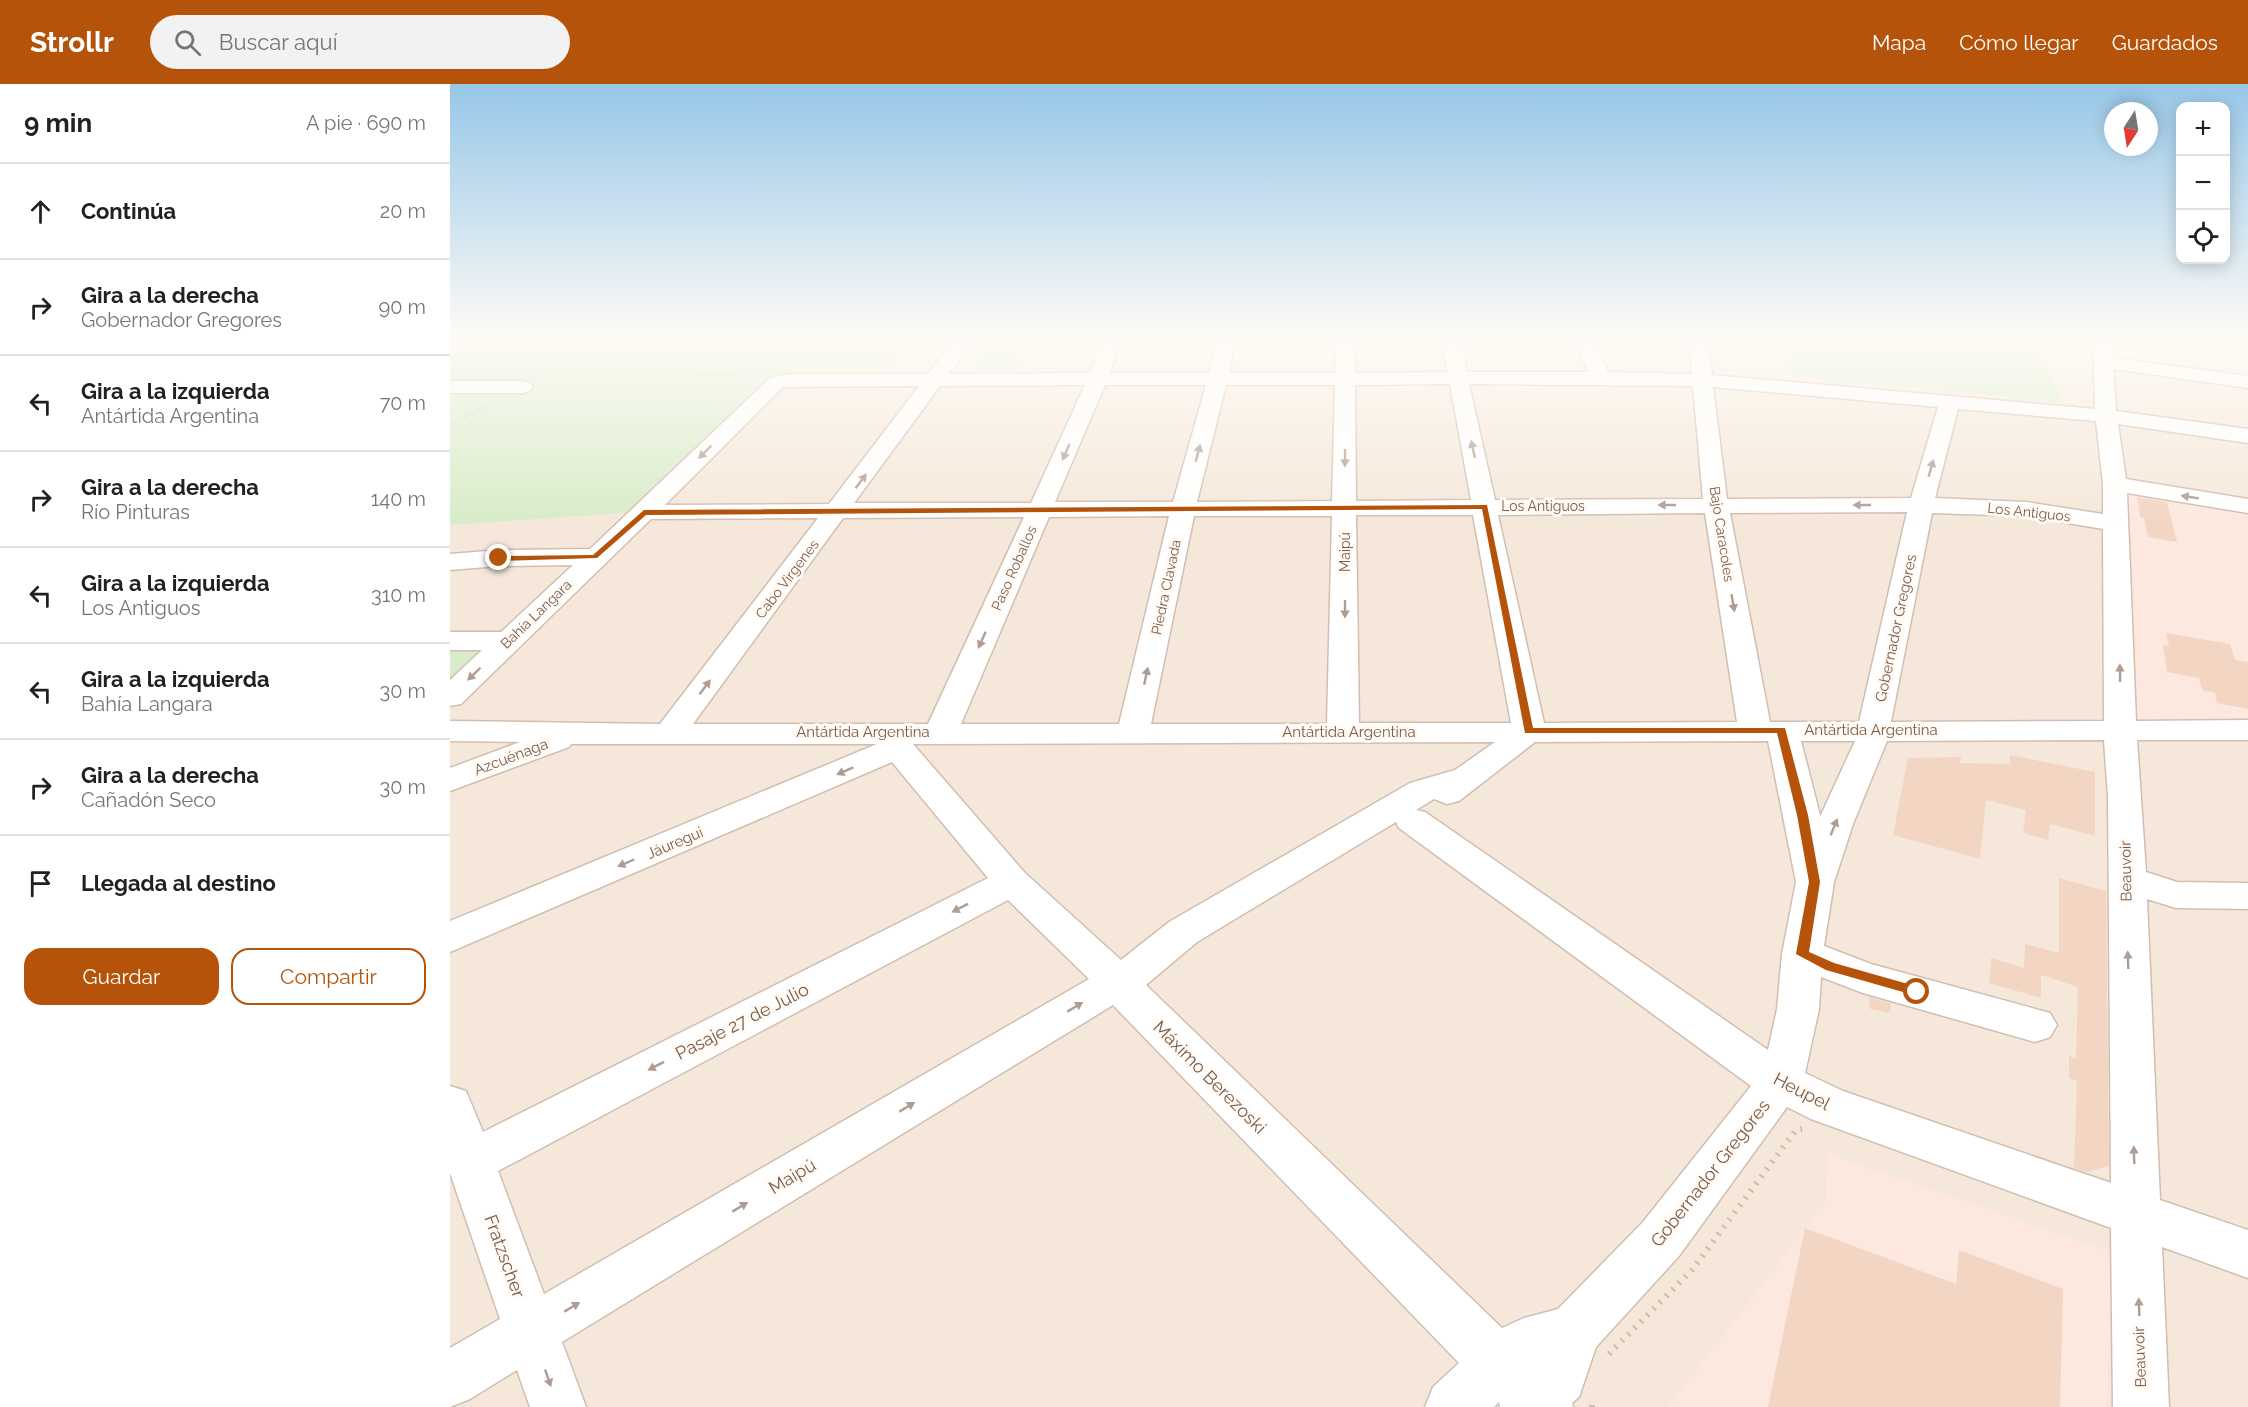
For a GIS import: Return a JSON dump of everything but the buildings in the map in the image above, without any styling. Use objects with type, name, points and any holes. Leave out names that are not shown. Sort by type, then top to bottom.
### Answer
[{"type":"street","name":"Bahía Langara","points":[[450,697],[644,512],[757,399]]},
{"type":"street","name":"Cabo Virgenes","points":[[670,733],[921,399]]},
{"type":"street","name":"Paso Roballos","points":[[941,732],[1089,399]]},
{"type":"street","name":"Piedra Clavada","points":[[1133,734],[1183,510],[1213,399]]},
{"type":"street","name":"Maipú","points":[[1343,731],[1345,399]]},
{"type":"street","points":[[1463,399],[1529,730]]},
{"type":"street","name":"Bajo Caracoles","points":[[1703,399],[1716,505],[1768,730]]},
{"type":"street","points":[[1913,399],[2106,416],[2248,436]]},
{"type":"street","name":"Beauvoir","points":[[2105,399],[2115,484],[2117,524],[2141,1407]]},
{"type":"street","name":"Gobernador Gregores","points":[[1453,1407],[1527,1394],[1559,1377],[1587,1346],[1661,1239],[1780,1082],[1790,1050],[1798,1009],[1802,954],[1815,882],[1835,824],[1863,765],[1874,730],[1921,505],[1950,402]]},
{"type":"street","points":[[2115,484],[2248,506]]},
{"type":"street","name":"Los Antiguos","points":[[644,512],[1921,505],[2026,510],[2117,524]]},
{"type":"street","points":[[450,562],[499,558],[595,557]]},
{"type":"street","points":[[450,641],[508,641]]},
{"type":"street","name":"Maipú","points":[[1125,978],[1203,948],[1412,820],[1433,806],[1463,777],[1518,742],[1529,730]]},
{"type":"street","name":"Antártida Argentina","points":[[450,731],[573,734],[670,733],[902,740],[941,732],[1133,734],[1529,730],[2248,730]]},
{"type":"street","name":"Gobernador Gregores","points":[[1768,730],[1802,815],[1815,882]]},
{"type":"street","name":"Azcuénaga","points":[[450,780],[573,734]]},
{"type":"street","name":"Máximo Berezoski","points":[[902,740],[1012,882],[1125,978],[1527,1394]]},
{"type":"street","name":"Jáuregui","points":[[450,937],[902,740]]},
{"type":"street","name":"Maipú","points":[[450,1380],[1125,978],[1184,932],[1402,802],[1422,791],[1463,777]]},
{"type":"street","name":"Heupel","points":[[1412,820],[1780,1082],[1827,1105],[2248,1254]]},
{"type":"street","points":[[2126,879],[2176,895],[2248,897]]},
{"type":"street","name":"Pasaje 27 de Julio","points":[[471,1161],[1012,882]]},
{"type":"street","points":[[1802,954],[1863,977],[2035,1025]]},
{"type":"street","name":"Fratzscher","points":[[450,1105],[558,1407]]},
{"type":"path","points":[[1587,1346],[1692,1270],[1796,1130],[1815,1129]]},
{"type":"shaded area","points":[[450,399],[2248,399],[2248,1407],[450,1407]]},
{"type":"shaded area","points":[[2115,484],[2248,506],[2248,730],[2121,731]]},
{"type":"shaded area","points":[[1827,1153],[2114,1253],[2106,1407],[1668,1407],[1826,1201]]},
{"type":"green space","points":[[450,399],[746,399],[636,512],[450,525]]},
{"type":"green space","points":[[2028,399],[2061,399],[2063,402]]},
{"type":"green space","points":[[489,646],[450,683],[450,647]]},
{"type":"route","points":[[499,558],[595,557],[644,512],[1485,507],[1529,730],[1782,730],[1815,882],[1802,954],[1831,967],[1917,992]]}]
